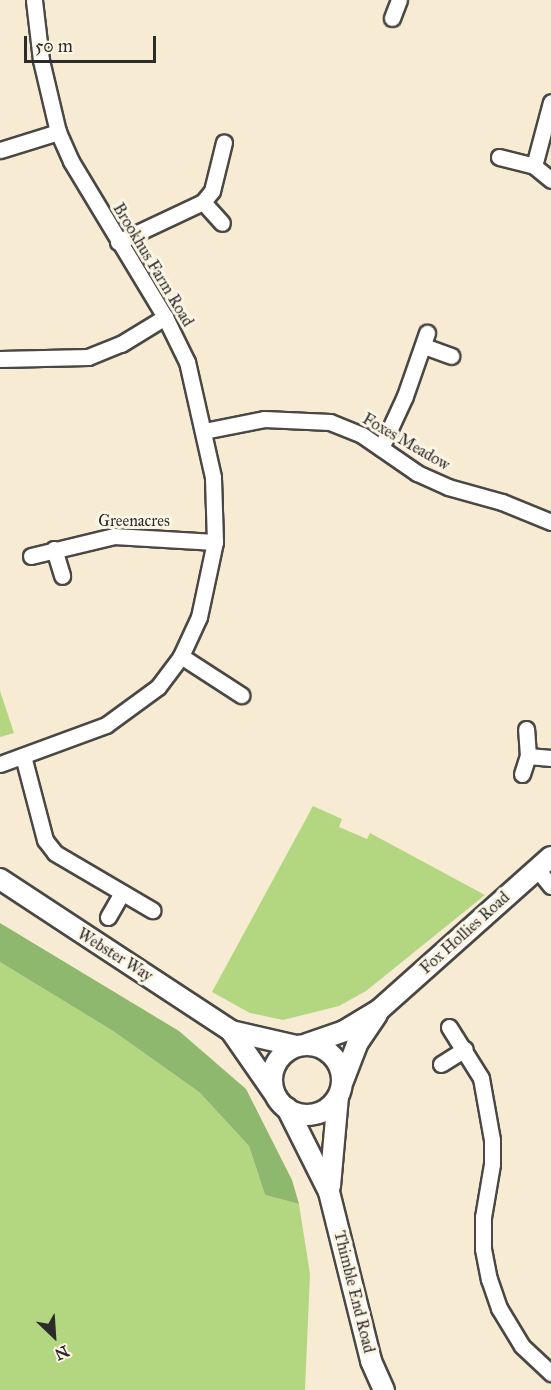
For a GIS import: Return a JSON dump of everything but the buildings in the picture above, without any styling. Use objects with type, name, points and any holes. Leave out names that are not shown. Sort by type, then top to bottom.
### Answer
[{"type":"street","name":"Brookhus Farm Road","points":[[0,764],[106,725],[132,709],[158,687],[180,656],[199,617],[215,542],[215,497],[204,430],[187,362],[165,317],[118,242],[58,132],[41,60],[34,0]]},
{"type":"street","points":[[392,18],[399,0]]},
{"type":"street","points":[[534,165],[551,102]]},
{"type":"street","points":[[0,150],[58,132]]},
{"type":"street","points":[[118,242],[203,202],[212,191],[224,142]]},
{"type":"street","points":[[499,157],[534,165],[551,180]]},
{"type":"street","points":[[203,202],[222,223]]},
{"type":"street","points":[[0,359],[88,357],[121,344],[165,317]]},
{"type":"street","points":[[381,448],[394,424],[425,340],[452,356]]},
{"type":"street","name":"Foxes Meadow","points":[[204,430],[264,419],[317,419],[343,427],[381,448],[417,473],[448,487],[502,502],[551,522]]},
{"type":"street","name":"Greenacres","points":[[31,556],[114,536],[215,542]]},
{"type":"street","points":[[54,549],[62,576]]},
{"type":"street","points":[[180,656],[241,694]]},
{"type":"street","points":[[522,774],[528,756],[526,729]]},
{"type":"street","points":[[22,756],[45,840],[55,854],[152,910]]},
{"type":"street","points":[[528,756],[551,758]]},
{"type":"street","points":[[544,863],[551,886]]},
{"type":"street","name":"Fox Hollies Road","points":[[301,1045],[344,1031],[379,1010],[544,863]]},
{"type":"street","name":"Webster Way","points":[[0,879],[231,1030],[301,1045]]},
{"type":"street","points":[[108,917],[122,893]]},
{"type":"street","name":"Fox Hollies Road","points":[[341,1089],[357,1044],[379,1010]]},
{"type":"street","points":[[449,1027],[465,1049],[481,1078],[492,1140],[492,1164],[483,1217],[489,1279],[510,1327],[533,1360],[551,1373]]},
{"type":"street","name":"Webster Way","points":[[231,1030],[281,1102]]},
{"type":"street","points":[[301,1045],[333,1055],[341,1089],[317,1114],[302,1115],[281,1102],[272,1078],[277,1061],[301,1045]]},
{"type":"street","points":[[441,1064],[465,1049]]},
{"type":"street","name":"Thimble End Road","points":[[329,1192],[341,1089]]},
{"type":"street","name":"Thimble End Road","points":[[281,1102],[329,1192],[371,1361],[384,1390]]},
{"type":"green space","points":[[0,691],[14,733],[0,737]]},
{"type":"green space","points":[[313,806],[342,819],[339,827],[367,839],[370,833],[485,895],[366,991],[339,1006],[283,1020],[250,1013],[212,992]]},
{"type":"green space","points":[[0,923],[179,1031],[246,1089],[292,1180],[299,1204],[265,1195],[249,1146],[199,1092],[113,1031],[0,962]]},
{"type":"green space","points":[[0,962],[113,1031],[199,1092],[249,1146],[265,1195],[299,1204],[310,1274],[305,1390],[0,1390]]}]
